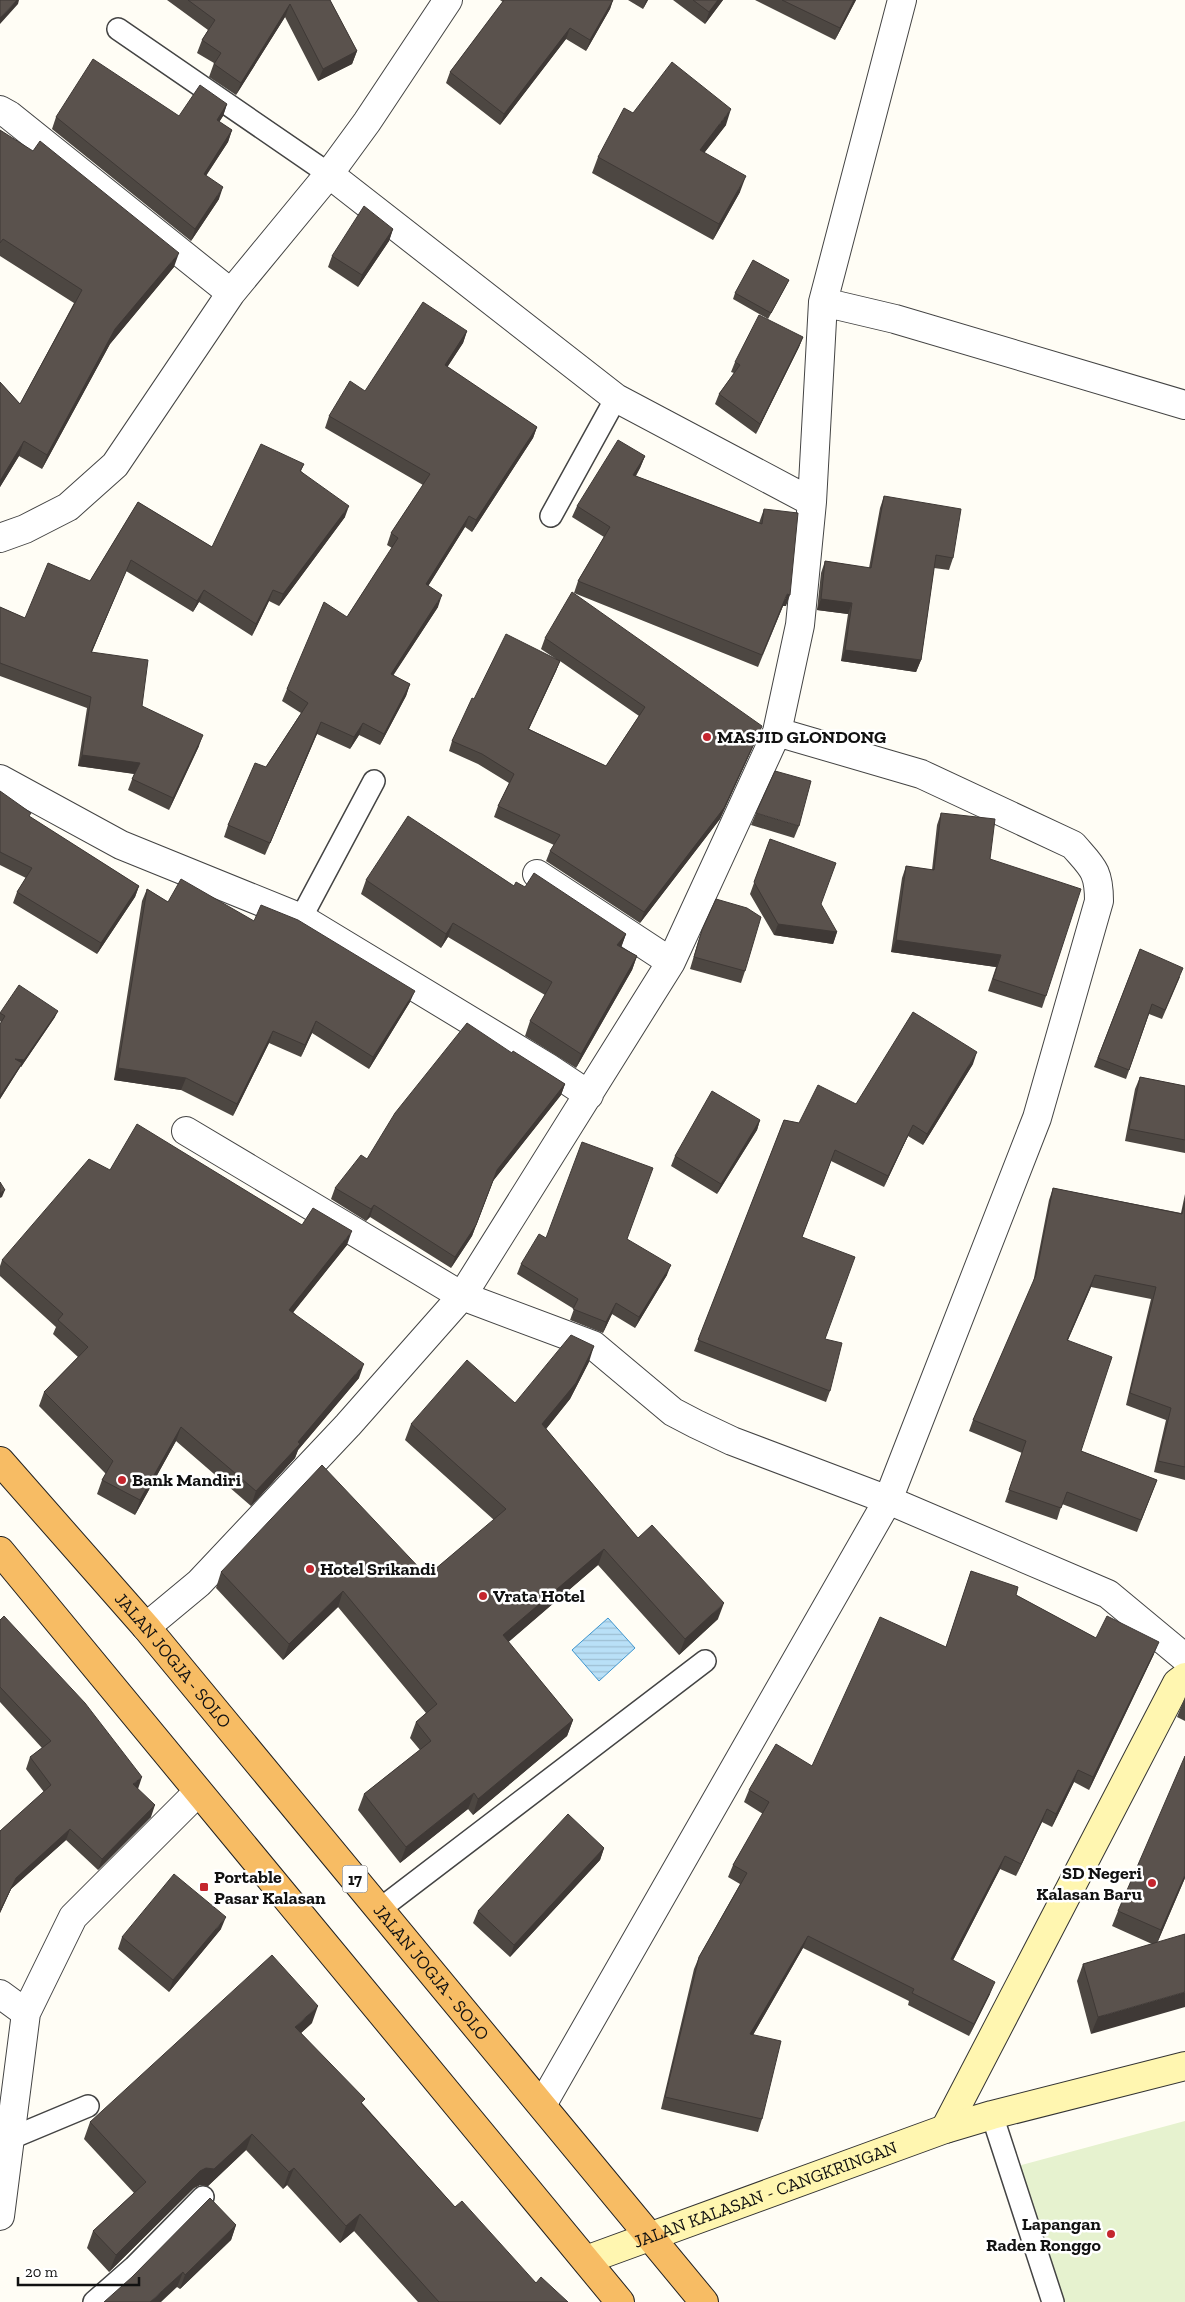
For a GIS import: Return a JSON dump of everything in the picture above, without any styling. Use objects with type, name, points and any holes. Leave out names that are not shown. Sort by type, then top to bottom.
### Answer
[{"type":"highway","name":"JALAN JOGJA - SOLO","points":[[0,1461],[146,1627],[704,2302]]},
{"type":"highway","points":[[0,1552],[620,2302]]},
{"type":"main road","points":[[944,2129],[1177,1683],[1185,1677]]},
{"type":"main road","name":"JALAN KALASAN - CANGKRINGAN","points":[[586,2260],[944,2129],[1185,2066]]},
{"type":"street","points":[[0,538],[25,529],[68,507],[115,465],[231,293],[330,174],[448,0]]},
{"type":"street","points":[[146,1627],[199,1583],[348,1425],[462,1296],[671,962],[777,732],[800,625],[812,502],[823,302],[902,0]]},
{"type":"street","points":[[0,110],[9,115],[231,293]]},
{"type":"street","points":[[330,174],[616,398],[812,502]]},
{"type":"street","points":[[823,302],[895,319],[1185,405]]},
{"type":"street","points":[[542,2105],[888,1500],[1037,1118],[1099,901],[1099,879],[1073,845],[930,778],[777,732]]},
{"type":"street","points":[[0,779],[121,845],[301,918],[589,1095]]},
{"type":"street","points":[[537,874],[671,962]]},
{"type":"street","points":[[186,1131],[462,1296],[593,1345],[672,1412],[732,1441],[888,1500],[1108,1594],[1185,1658]]},
{"type":"street","points":[[0,2216],[26,2013],[73,1916],[198,1792]]},
{"type":"street","points":[[0,1994],[26,2013]]},
{"type":"lane","points":[[118,29],[330,174]]},
{"type":"lane","points":[[551,516],[616,398]]},
{"type":"lane","points":[[301,918],[374,781]]},
{"type":"lane","points":[[380,1909],[705,1661]]},
{"type":"lane","points":[[10,2139],[88,2106]]},
{"type":"lane","points":[[992,2115],[1053,2302]]},
{"type":"lane","points":[[94,2302],[134,2267],[203,2197]]},
{"type":"green space","name":"Lapangan Raden Ronggo","points":[[1185,2121],[1185,2302],[1059,2302],[1014,2167]]},
{"type":"water","points":[[608,1618],[635,1648],[599,1681],[572,1650]]},
{"type":"building","points":[[0,0],[17,0],[0,18]]},
{"type":"building","points":[[188,0],[330,0],[357,51],[323,69],[290,4],[241,83],[214,64],[221,53],[202,40],[215,20]]},
{"type":"building","points":[[504,0],[613,0],[590,40],[570,28],[504,114],[450,72]]},
{"type":"building","points":[[693,0],[718,0],[709,12]]},
{"type":"building","points":[[782,0],[854,0],[840,28]]},
{"type":"building","points":[[93,59],[179,116],[200,85],[227,104],[217,120],[232,130],[204,174],[223,187],[195,229],[56,117]]},
{"type":"building","points":[[672,62],[731,109],[700,150],[746,176],[719,224],[598,157],[624,108],[633,113]]},
{"type":"building","points":[[0,130],[33,151],[40,141],[179,253],[115,329],[47,455],[24,441],[0,481],[0,382],[20,404],[82,290],[3,239],[0,243]]},
{"type":"building","points":[[364,206],[393,229],[362,275],[332,256]]},
{"type":"building","points":[[753,260],[789,280],[771,313],[735,293]]},
{"type":"building","points":[[423,302],[467,331],[445,365],[537,427],[476,520],[469,516],[426,584],[442,595],[391,674],[410,684],[384,734],[363,723],[354,737],[321,722],[270,843],[228,825],[255,763],[266,767],[308,703],[287,689],[324,602],[347,617],[398,538],[391,533],[430,474],[329,416],[350,381],[365,391]]},
{"type":"building","points":[[759,315],[803,337],[760,424],[719,394],[740,365],[735,362]]},
{"type":"building","points":[[618,440],[645,456],[633,475],[762,524],[764,509],[798,513],[790,595],[787,594],[762,655],[578,581],[610,527],[577,506]]},
{"type":"building","points":[[261,444],[304,464],[300,471],[349,506],[283,594],[273,590],[256,624],[204,590],[197,601],[131,560],[91,652],[148,660],[142,706],[203,735],[173,798],[132,779],[140,763],[82,755],[91,697],[0,663],[0,607],[25,618],[48,563],[90,581],[138,502],[212,547]]},
{"type":"building","points":[[884,496],[961,509],[953,558],[936,555],[921,660],[845,650],[852,603],[821,599],[825,561],[871,568]]},
{"type":"building","points":[[572,592],[762,726],[724,808],[644,912],[550,851],[560,835],[498,806],[514,774],[482,754],[452,741],[472,698],[474,699],[506,634],[560,661],[528,729],[606,766],[645,707],[545,638]]},
{"type":"building","points":[[775,771],[811,781],[799,826],[756,813]]},
{"type":"building","points":[[0,791],[31,813],[29,816],[139,886],[101,943],[17,892],[32,868],[0,852]]},
{"type":"building","points":[[941,813],[995,819],[990,859],[1081,889],[1046,996],[993,979],[1001,955],[896,940],[906,866],[934,870]]},
{"type":"building","points":[[408,816],[514,886],[516,882],[525,887],[534,873],[626,934],[617,945],[637,956],[581,1054],[530,1021],[552,982],[453,923],[446,934],[366,880]]},
{"type":"building","points":[[770,839],[836,863],[821,904],[837,932],[778,924],[754,882]]},
{"type":"building","points":[[181,879],[254,921],[261,905],[298,920],[415,991],[373,1057],[316,1021],[305,1045],[273,1031],[237,1104],[186,1078],[118,1068],[147,889],[168,902]]},
{"type":"building","points":[[716,899],[747,908],[761,917],[745,971],[694,957],[702,930]]},
{"type":"building","points":[[1140,949],[1183,968],[1165,1010],[1152,1004],[1129,1070],[1098,1058]]},
{"type":"building","points":[[19,985],[58,1011],[24,1060],[15,1059],[22,1063],[0,1096],[0,1024],[5,1016],[0,1013]]},
{"type":"building","points":[[913,1012],[977,1052],[927,1134],[913,1125],[888,1176],[835,1150],[802,1237],[855,1257],[825,1339],[842,1343],[830,1391],[698,1340],[784,1120],[799,1123],[818,1085],[856,1104]]},
{"type":"building","points":[[467,1023],[512,1053],[513,1051],[565,1084],[497,1170],[476,1225],[455,1257],[374,1205],[371,1209],[335,1188],[361,1155],[367,1159],[395,1113]]},
{"type":"building","points":[[1140,1077],[1185,1086],[1185,1140],[1129,1129]]},
{"type":"building","points":[[712,1091],[760,1120],[721,1184],[675,1156]]},
{"type":"building","points":[[137,1124],[302,1225],[313,1208],[352,1231],[289,1310],[364,1364],[298,1442],[300,1444],[256,1491],[181,1427],[140,1500],[102,1480],[113,1461],[44,1392],[88,1347],[58,1320],[63,1314],[2,1260],[89,1159],[110,1170]]},
{"type":"building","points":[[582,1142],[653,1168],[627,1239],[671,1265],[639,1317],[616,1303],[606,1322],[573,1309],[578,1299],[521,1264],[539,1234],[546,1238]]},
{"type":"building","points":[[0,1182],[5,1190],[0,1193]]},
{"type":"building","points":[[1053,1188],[1182,1214],[1185,1201],[1185,1467],[1158,1461],[1171,1408],[1130,1393],[1156,1287],[1095,1275],[1067,1340],[1112,1357],[1081,1451],[1157,1480],[1141,1520],[1067,1492],[1061,1508],[1009,1490],[1026,1441],[973,1420],[1036,1275]]},
{"type":"building","points":[[571,1335],[594,1346],[576,1383],[542,1424],[638,1538],[652,1525],[724,1603],[685,1639],[604,1549],[503,1635],[573,1720],[478,1799],[474,1793],[406,1847],[364,1794],[431,1741],[416,1722],[437,1704],[343,1591],[289,1644],[221,1572],[322,1465],[427,1576],[506,1509],[411,1424],[467,1360],[515,1403]]},
{"type":"building","points":[[971,1571],[1018,1587],[1016,1595],[1096,1638],[1107,1616],[1159,1642],[1093,1777],[1078,1770],[1056,1814],[1047,1809],[1021,1864],[1005,1856],[951,1959],[995,1982],[974,2024],[912,1993],[914,1989],[808,1936],[750,2034],[781,2041],[762,2119],[665,2097],[699,1957],[747,1873],[733,1865],[769,1802],[749,1790],[776,1744],[812,1766],[880,1617],[946,1647]]},
{"type":"building","points":[[4,1616],[85,1703],[142,1777],[133,1784],[155,1805],[102,1859],[70,1829],[16,1878],[0,1911],[0,1831],[51,1785],[30,1757],[51,1741],[0,1687],[0,1620]]},
{"type":"building","points":[[1185,1756],[1185,1875],[1161,1930],[1118,1911]]},
{"type":"building","points":[[568,1814],[604,1848],[514,1945],[478,1911]]},
{"type":"building","points":[[174,1874],[226,1917],[173,1980],[122,1937]]},
{"type":"building","points":[[1185,1934],[1185,1992],[1098,2017],[1083,1964]]},
{"type":"building","points":[[272,1955],[318,2006],[295,2027],[365,2099],[361,2103],[455,2207],[462,2201],[536,2283],[541,2277],[568,2302],[439,2302],[360,2214],[346,2226],[294,2168],[289,2172],[252,2134],[214,2169],[206,2168],[200,2171],[116,2255],[93,2231],[146,2182],[90,2122]]},
{"type":"building","points":[[210,2198],[236,2225],[185,2275],[183,2272],[150,2302],[104,2302],[132,2277]]},
{"type":"place","name":"MASJID GLONDONG","points":[[707,737]]},
{"type":"place","name":"Bank Mandiri","points":[[122,1480]]},
{"type":"place","name":"Hotel Srikandi","points":[[310,1569]]},
{"type":"place","name":"Vrata Hotel","points":[[483,1596]]},
{"type":"place","name":"SD Negeri Kalasan Baru","points":[[1152,1883]]},
{"type":"place","name":"Portable Pasar Kalasan","points":[[204,1887]]},
{"type":"place","name":"Lapangan Raden Ronggo","points":[[1111,2234]]}]
